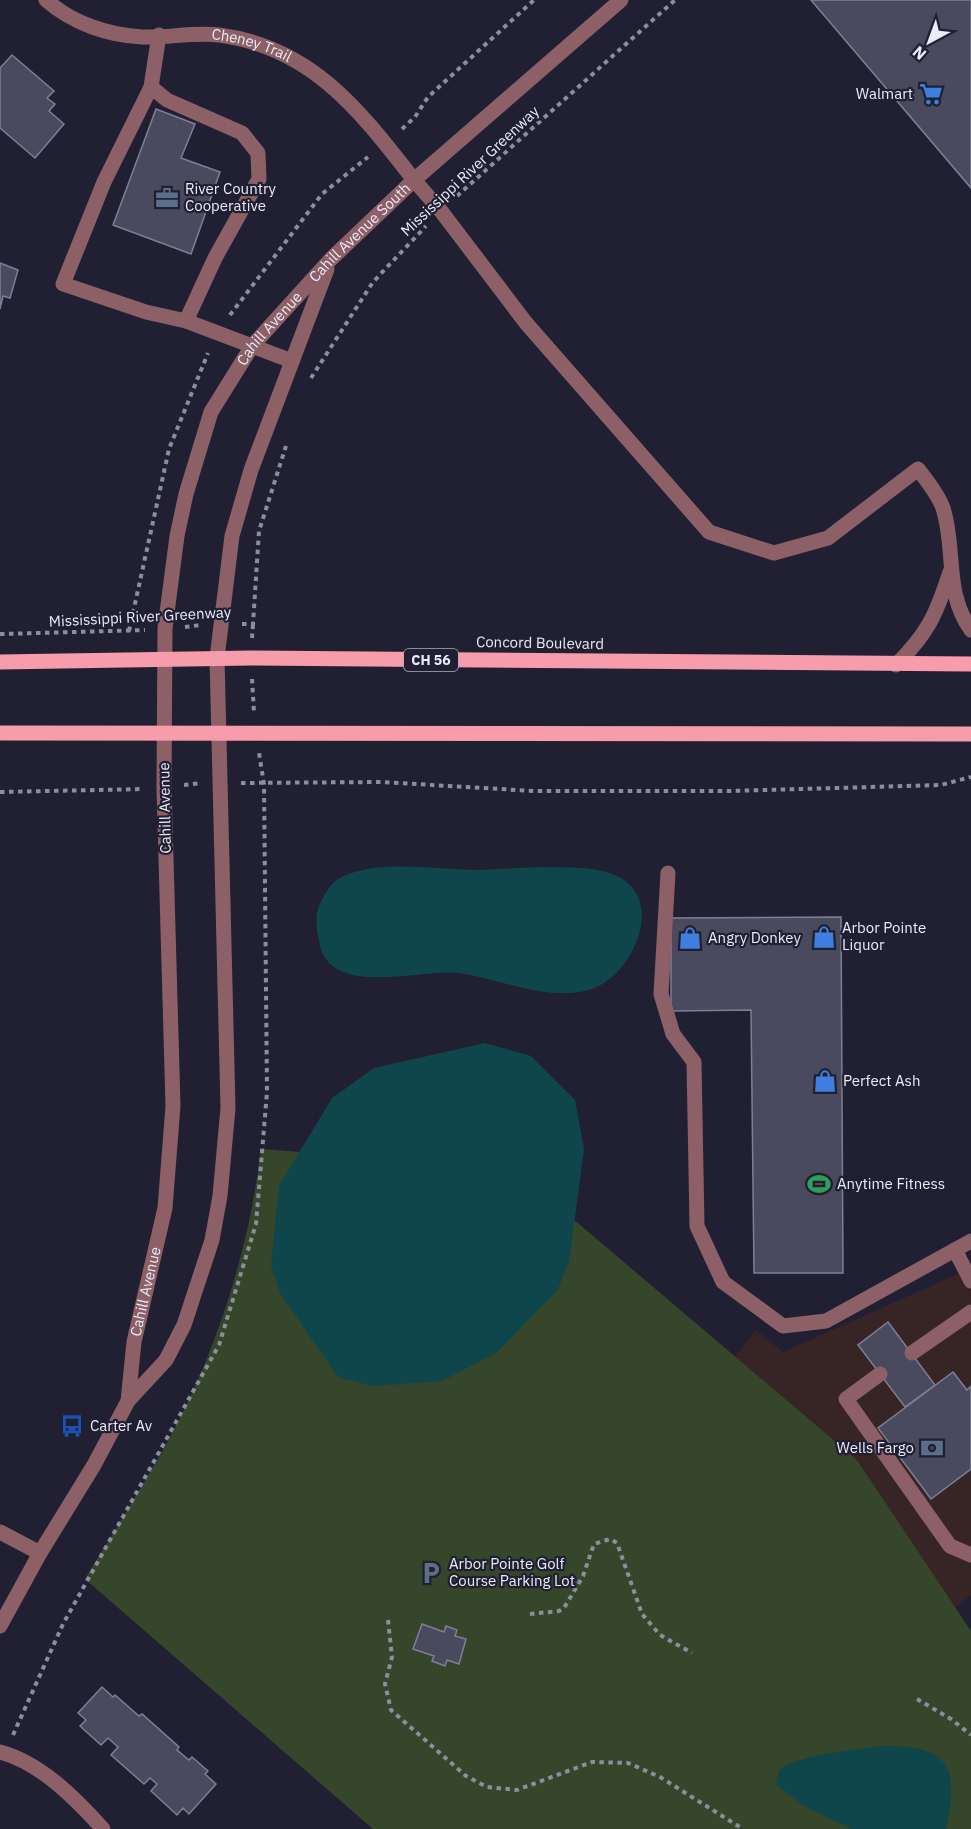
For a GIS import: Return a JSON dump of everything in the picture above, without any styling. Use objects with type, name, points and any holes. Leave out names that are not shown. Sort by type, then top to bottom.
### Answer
[{"type":"main road","name":"Concord Boulevard","points":[[0,662],[217,658],[971,664]]},
{"type":"main road","points":[[0,733],[971,734]]},
{"type":"street","name":"Cheney Trail","points":[[46,0],[75,20],[99,29],[143,37],[218,35],[243,39],[291,56],[313,70],[333,87],[386,144],[441,211],[526,323],[709,532],[774,553],[828,538],[918,469],[936,494],[943,509],[950,573]]},
{"type":"street","name":"Cahill Avenue South","points":[[218,732],[217,658],[227,569],[240,503],[263,432],[331,259],[414,180],[621,0]]},
{"type":"street","points":[[159,36],[151,87],[104,182],[63,284],[146,312],[186,321],[292,361]]},
{"type":"street","points":[[151,87],[167,100],[242,133],[258,153],[259,180],[215,258],[186,321]]},
{"type":"street","name":"Cahill Avenue","points":[[128,1401],[134,1342],[158,1248],[170,1161],[173,1106],[164,787],[164,659],[165,628],[177,536],[197,453],[211,412],[252,345],[331,259]]},
{"type":"street","points":[[950,573],[957,603],[971,630]]},
{"type":"street","points":[[896,665],[924,635],[936,615],[950,573]]},
{"type":"street","name":"Cahill Avenue","points":[[0,1626],[40,1553],[94,1465],[128,1401],[166,1360],[184,1324],[206,1261],[220,1196],[228,1108],[218,732]]},
{"type":"street","points":[[668,873],[661,994],[673,1035],[694,1062],[697,1226],[723,1282],[783,1326],[826,1321],[971,1241]]},
{"type":"street","points":[[955,1250],[971,1281]]},
{"type":"street","points":[[912,1353],[971,1311]]},
{"type":"street","points":[[880,1374],[846,1399],[950,1546],[971,1555]]},
{"type":"street","points":[[0,1532],[40,1553]]},
{"type":"street","points":[[0,1752],[38,1771],[60,1787],[104,1829]]},
{"type":"path","name":"Mississippi River Greenway","points":[[310,380],[374,282],[441,211],[675,0]]},
{"type":"path","name":"Mississippi River Greenway","points":[[0,634],[253,624],[259,531],[287,444]]},
{"type":"path","points":[[0,792],[127,791],[220,781],[264,784],[381,782],[534,791],[730,791],[941,785],[971,777]]},
{"type":"path","points":[[530,1614],[559,1611],[564,1608],[583,1576],[594,1544],[610,1539],[617,1543],[642,1614],[660,1635],[692,1653]]},
{"type":"path","points":[[388,1620],[392,1656],[385,1684],[391,1710],[466,1776],[487,1786],[517,1790],[592,1762],[628,1763],[660,1778],[743,1829]]},
{"type":"path","points":[[917,1699],[951,1719],[971,1735]]},
{"type":"shaded area","points":[[392,867],[479,870],[538,867],[579,868],[610,873],[633,888],[640,903],[642,920],[631,954],[607,981],[592,989],[576,993],[543,992],[459,973],[357,976],[339,970],[326,959],[319,941],[317,914],[320,903],[332,885],[344,876],[375,868]]},
{"type":"shaded area","points":[[485,1043],[531,1056],[575,1100],[584,1149],[569,1262],[557,1291],[496,1353],[442,1381],[373,1386],[338,1377],[280,1293],[271,1266],[279,1186],[332,1098],[374,1068]]},
{"type":"shaded area","points":[[261,1149],[513,1168],[857,1460],[971,1631],[971,1829],[373,1829],[85,1579],[173,1432],[198,1379],[223,1315],[242,1250]]},
{"type":"shaded area","points":[[971,1268],[971,1595],[955,1608],[857,1460],[735,1357],[756,1330],[783,1352]]},
{"type":"shaded area","points":[[883,1746],[923,1750],[936,1756],[945,1764],[950,1775],[951,1790],[946,1829],[852,1829],[804,1806],[776,1785],[780,1770],[790,1763],[830,1753]]},
{"type":"building","name":"Walmart","points":[[811,0],[971,0],[971,188]]},
{"type":"building","points":[[12,55],[54,91],[47,98],[55,104],[49,111],[64,124],[35,158],[0,128],[0,68]]},
{"type":"building","name":"River Country Cooperative","points":[[156,109],[195,124],[181,158],[220,172],[191,254],[113,225]]},
{"type":"building","points":[[0,263],[18,270],[10,298],[3,296],[0,309]]},
{"type":"building","points":[[841,917],[843,1273],[754,1273],[751,1010],[671,1011],[671,918]]},
{"type":"building","points":[[888,1322],[935,1385],[905,1407],[858,1345]]},
{"type":"building","name":"Wells Fargo","points":[[953,1372],[967,1390],[971,1386],[971,1469],[931,1499],[878,1428]]},
{"type":"building","points":[[422,1624],[444,1632],[446,1626],[457,1630],[455,1636],[466,1639],[459,1664],[447,1660],[445,1666],[432,1661],[434,1656],[413,1649]]},
{"type":"building","points":[[102,1687],[139,1716],[142,1714],[179,1747],[177,1750],[189,1760],[192,1757],[208,1771],[205,1774],[216,1784],[189,1814],[183,1808],[177,1815],[151,1791],[157,1784],[150,1778],[144,1784],[111,1755],[118,1747],[108,1738],[101,1745],[80,1726],[86,1720],[78,1713]]},
{"type":"place","name":"Walmart","points":[[931,94]]},
{"type":"place","name":"River Country Cooperative","points":[[167,198]]},
{"type":"place","name":"Arbor Pointe Liquor","points":[[824,937]]},
{"type":"place","name":"Angry Donkey","points":[[690,938]]},
{"type":"place","name":"Perfect Ash","points":[[825,1081]]},
{"type":"place","name":"Anytime Fitness","points":[[819,1184]]},
{"type":"place","name":"Carter Av","points":[[72,1426]]},
{"type":"place","name":"Wells Fargo","points":[[932,1448]]},
{"type":"place","name":"Arbor Pointe Golf Course Parking Lot","points":[[431,1573]]}]
